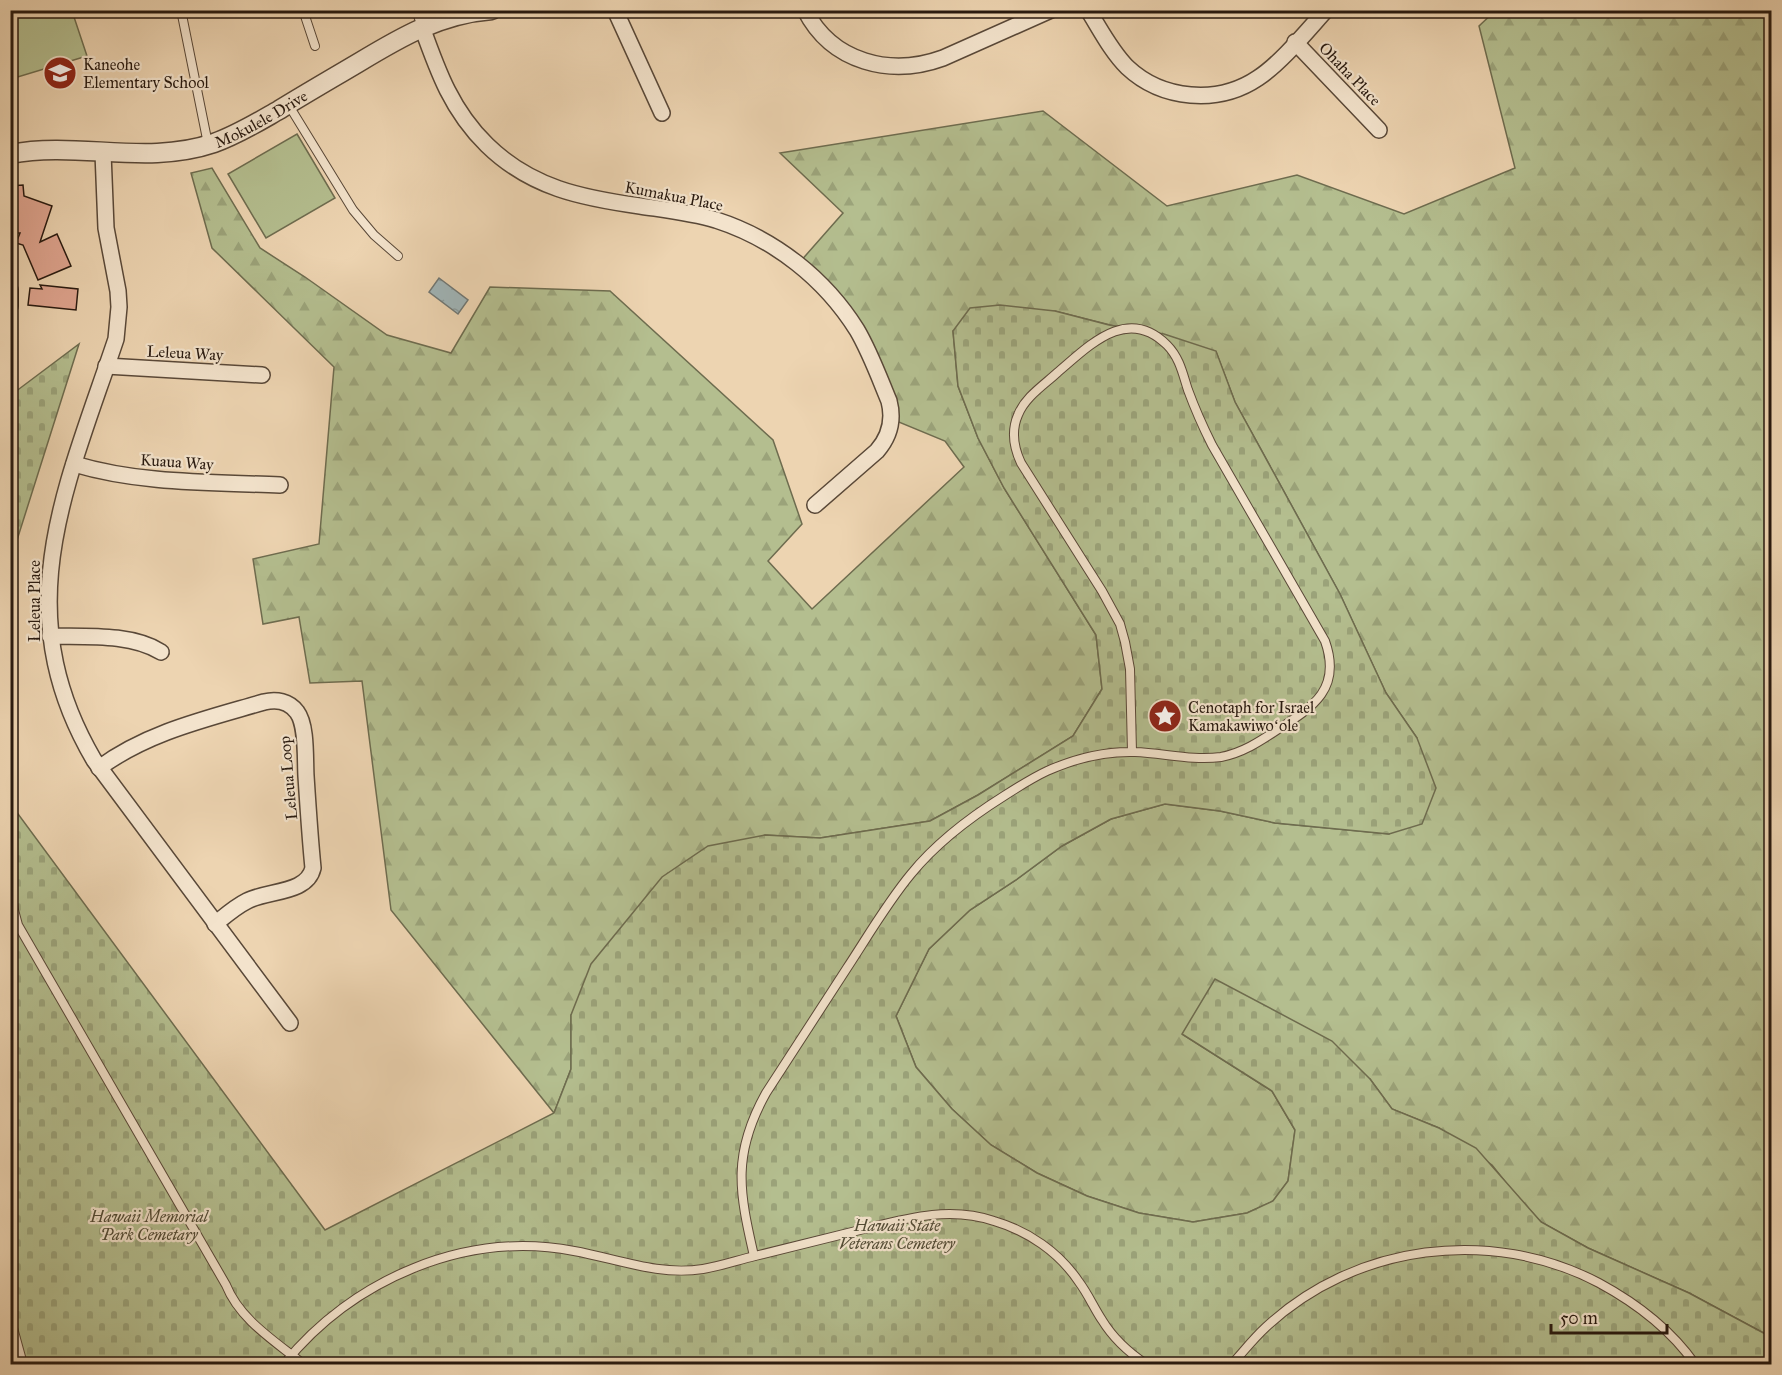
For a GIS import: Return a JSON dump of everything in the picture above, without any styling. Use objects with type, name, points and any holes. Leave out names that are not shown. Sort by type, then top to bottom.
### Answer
[{"type":"street","name":"Mokulele Drive","points":[[10,154],[36,151],[158,154],[195,149],[235,135],[387,46],[419,19],[492,10]]},
{"type":"street","points":[[615,10],[662,113]]},
{"type":"street","points":[[805,10],[817,28],[840,49],[867,62],[898,67],[928,63],[1051,10]]},
{"type":"street","points":[[1088,10],[1117,56],[1137,75],[1160,88],[1188,95],[1218,94],[1245,85],[1270,69],[1326,10]]},
{"type":"street","name":"Kumakua Place","points":[[419,19],[441,79],[461,115],[488,147],[521,171],[557,189],[576,195],[693,214],[739,229],[782,252],[801,266],[833,298],[858,332],[876,369],[891,408],[891,425],[884,443],[877,451],[814,505]]},
{"type":"street","name":"Ohaha Place","points":[[1295,42],[1379,130]]},
{"type":"street","name":"Leleua Place","points":[[103,153],[106,228],[119,308],[116,339],[74,464],[54,537],[49,580],[50,636],[57,674],[70,714],[99,768],[290,1023]]},
{"type":"street","points":[[10,290],[10,306]]},
{"type":"street","name":"Leleua Way","points":[[106,366],[262,375]]},
{"type":"street","name":"Kuaua Way","points":[[74,464],[103,472],[159,480],[280,485]]},
{"type":"street","points":[[50,636],[132,640],[151,646],[160,652]]},
{"type":"street","name":"Leleua Loop","points":[[99,768],[117,754],[154,736],[264,702],[276,700],[297,712],[304,745],[311,874],[308,880],[297,887],[266,893],[247,901],[215,924]]},
{"type":"lane","points":[[181,10],[208,145]]},
{"type":"lane","points":[[303,10],[315,46]]},
{"type":"lane","points":[[288,104],[353,210],[374,235],[399,256]]},
{"type":"lane","points":[[754,1256],[741,1184],[743,1152],[752,1122],[766,1093],[900,888],[927,856],[960,826],[1029,780],[1047,771],[1085,758],[1132,752],[1210,758],[1233,754],[1247,749],[1308,710],[1326,687],[1330,659],[1325,641],[1208,437],[1175,355],[1160,339],[1150,333],[1130,329],[1112,332],[1095,340],[1027,399],[1017,416],[1014,436],[1021,463],[1102,591],[1120,624],[1130,669],[1132,752]]},
{"type":"lane","points":[[10,881],[18,925],[235,1303],[247,1318],[303,1365]]},
{"type":"lane","points":[[284,1365],[320,1326],[361,1294],[408,1270],[453,1256],[501,1248],[549,1248],[574,1251],[641,1268],[681,1270],[722,1265],[921,1215],[956,1214],[991,1220],[1025,1233],[1055,1255],[1080,1283],[1112,1334],[1146,1365]]},
{"type":"lane","points":[[1233,1365],[1272,1322],[1308,1295],[1331,1282],[1380,1262],[1424,1252],[1459,1249],[1486,1250],[1530,1257],[1564,1267],[1589,1278],[1620,1295],[1656,1321],[1695,1365]]},
{"type":"lane","points":[[10,1317],[22,1365]]},
{"type":"green space","points":[[11,10],[72,11],[87,56],[11,79]]},
{"type":"green space","points":[[1495,11],[1771,11],[1771,1337],[1689,1293],[1588,1248],[1541,1222],[1492,1165],[1439,1128],[1392,1109],[1370,1079],[1182,1034],[1272,1091],[1295,1130],[1288,1181],[1273,1201],[1247,1213],[1193,1222],[1139,1213],[1087,1196],[1037,1173],[991,1145],[952,1109],[916,1067],[896,1016],[929,949],[970,910],[1062,846],[1111,819],[1165,804],[1220,811],[1275,823],[1389,834],[1417,738],[1386,693],[1340,594],[1235,402],[1216,352],[1055,311],[953,331],[958,386],[978,438],[1004,488],[1096,635],[1102,689],[1073,736],[978,795],[930,821],[820,838],[765,835],[571,1015],[571,1069],[554,1113],[391,910],[362,681],[310,683],[299,617],[263,624],[253,559],[319,544],[334,367],[212,248],[191,173],[212,168],[260,248],[387,335],[451,353],[490,287],[610,291],[773,440],[802,524],[768,561],[812,609],[964,467],[945,441],[889,418],[847,307],[799,263],[843,213],[780,153],[1043,111],[1167,206],[1297,175],[1404,214],[1515,168],[1479,26]]},
{"type":"green space","points":[[297,134],[335,198],[266,238],[228,174]]},
{"type":"green space","name":"Hawaii Memorial Park Cemetary","points":[[1000,305],[1055,311],[1109,325],[1164,334],[1216,351],[1235,402],[1340,594],[1386,693],[1417,738],[1436,788],[1422,824],[1389,834],[1275,823],[1220,811],[1165,804],[1111,819],[1062,846],[970,910],[929,949],[896,1016],[916,1067],[952,1109],[991,1145],[1037,1173],[1087,1196],[1139,1213],[1193,1222],[1247,1213],[1273,1201],[1288,1181],[1295,1130],[1272,1091],[1182,1034],[1215,979],[1332,1041],[1370,1079],[1392,1109],[1439,1128],[1476,1148],[1541,1222],[1588,1248],[1689,1293],[1771,1337],[1771,1364],[11,1364],[10,803],[325,1230],[554,1113],[571,1069],[571,1015],[591,964],[662,877],[708,846],[765,835],[820,838],[930,821],[978,795],[1073,736],[1102,689],[1096,635],[1004,488],[978,438],[958,386],[953,331],[970,308]]},
{"type":"green space","points":[[79,344],[11,559],[11,395]]},
{"type":"water","points":[[439,278],[468,300],[458,314],[429,292]]},
{"type":"building","points":[[23,185],[24,196],[52,206],[40,242],[57,234],[71,266],[38,280],[23,245],[16,243],[20,233],[10,233],[10,186]]},
{"type":"building","points":[[40,285],[78,289],[76,310],[28,305],[30,288],[42,289]]},
{"type":"place","name":"Kaneohe Elementary School","points":[[60,73]]},
{"type":"place","name":"Cenotaph for Israel Kamakawiwoʻole","points":[[1165,716]]},
{"type":"park label","name":"Hawaii State Veterans Cemetery","points":[[897,1234]]}]
